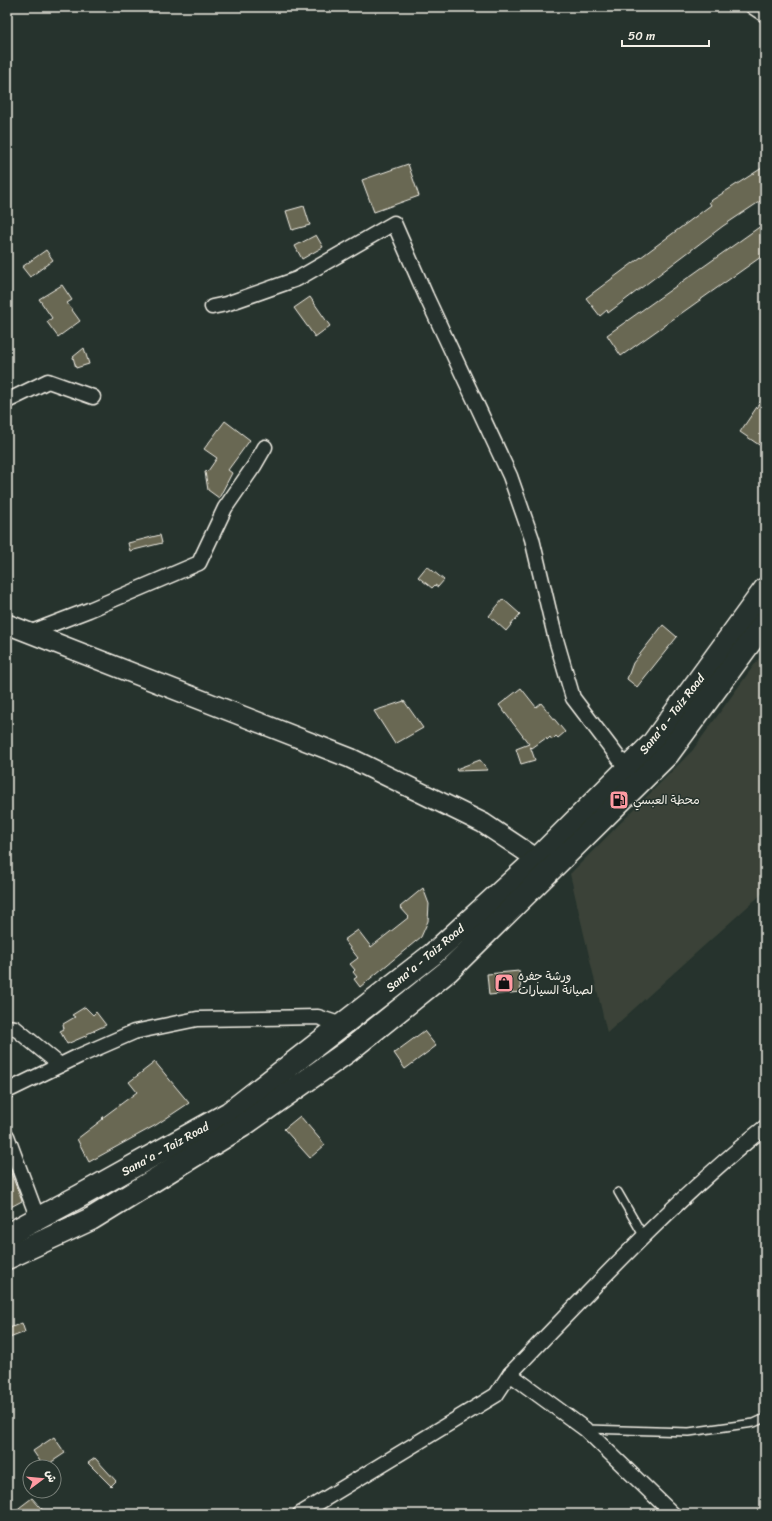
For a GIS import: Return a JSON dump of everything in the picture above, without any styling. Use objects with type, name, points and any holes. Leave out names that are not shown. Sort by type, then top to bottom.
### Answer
[{"type":"highway","name":"Sana'a - Taiz Road","points":[[7,1235],[229,1113],[433,954],[537,859],[653,744],[765,589]]},
{"type":"highway","name":"Sana'a - Taiz Road","points":[[7,1258],[91,1219],[242,1126],[347,1052],[448,971],[668,754],[765,622]]},
{"type":"street","points":[[753,7],[765,15]]},
{"type":"street","points":[[212,307],[226,304],[297,279],[394,223],[426,296],[510,476],[532,539],[555,636],[573,698],[627,769]]},
{"type":"street","points":[[7,401],[48,381],[93,397]]},
{"type":"street","points":[[29,633],[89,610],[199,563],[224,508],[254,466],[265,447]]},
{"type":"street","points":[[7,624],[350,758],[483,823],[537,859]]},
{"type":"street","points":[[7,1091],[60,1065],[134,1032],[197,1019],[318,1017],[342,1025]]},
{"type":"street","points":[[7,1027],[15,1028],[60,1065]]},
{"type":"street","points":[[300,1514],[496,1396],[510,1374],[644,1236],[730,1155],[765,1127]]},
{"type":"street","points":[[7,1136],[38,1218]]},
{"type":"street","points":[[510,1374],[585,1429],[673,1514]]},
{"type":"lane","points":[[618,1192],[644,1236]]},
{"type":"lane","points":[[585,1429],[689,1432],[754,1423],[765,1418]]},
{"type":"shaded area","points":[[765,650],[765,891],[607,1033],[570,874],[692,751]]},
{"type":"building","points":[[408,164],[419,196],[374,212],[362,180]]},
{"type":"building","points":[[765,166],[765,198],[723,226],[608,313],[607,310],[600,316],[586,298],[711,205],[709,202]]},
{"type":"building","points":[[304,206],[310,225],[292,230],[286,211]]},
{"type":"building","points":[[765,223],[765,254],[621,356],[607,335]]},
{"type":"building","points":[[316,235],[323,247],[302,259],[295,246]]},
{"type":"building","points":[[46,250],[53,260],[30,277],[22,267]]},
{"type":"building","points":[[62,285],[72,300],[67,303],[80,321],[58,337],[47,322],[52,318],[39,299]]},
{"type":"building","points":[[310,297],[330,326],[315,337],[294,308]]},
{"type":"building","points":[[84,348],[89,364],[76,368],[73,357]]},
{"type":"building","points":[[765,395],[765,449],[740,432]]},
{"type":"building","points":[[225,421],[250,440],[228,470],[232,473],[219,498],[208,490],[205,472],[208,471],[217,458],[204,449]]},
{"type":"building","points":[[160,535],[162,543],[130,551],[128,543]]},
{"type":"building","points":[[427,566],[444,580],[438,587],[435,585],[432,588],[418,577]]},
{"type":"building","points":[[503,599],[520,614],[506,631],[489,616]]},
{"type":"building","points":[[663,625],[677,637],[637,687],[627,679],[633,663]]},
{"type":"building","points":[[521,688],[536,707],[541,703],[565,732],[558,738],[556,736],[552,740],[550,737],[547,740],[546,738],[532,748],[530,746],[535,760],[521,764],[516,749],[529,744],[499,705]]},
{"type":"building","points":[[404,701],[423,728],[395,744],[374,711]]},
{"type":"building","points":[[480,760],[488,770],[457,771],[456,769]]},
{"type":"building","points":[[423,888],[429,904],[428,921],[421,937],[360,987],[354,979],[357,977],[353,972],[355,970],[350,964],[358,958],[344,940],[358,930],[371,947],[409,917],[400,907]]},
{"type":"building","name":"ورشة جفره لصيانة السيارات","points":[[519,971],[521,992],[489,995],[487,974]]},
{"type":"building","points":[[85,1007],[93,1015],[96,1012],[106,1025],[67,1044],[60,1031],[64,1029],[63,1024],[75,1017],[72,1015]]},
{"type":"building","points":[[424,1031],[436,1046],[405,1069],[394,1053]]},
{"type":"building","points":[[155,1062],[189,1103],[156,1125],[89,1162],[77,1139],[137,1092],[129,1082]]},
{"type":"building","points":[[300,1116],[325,1145],[310,1158],[284,1129]]},
{"type":"building","points":[[7,1163],[22,1201],[7,1209]]},
{"type":"building","points":[[22,1323],[25,1332],[7,1339],[7,1329]]},
{"type":"building","points":[[54,1437],[65,1453],[56,1459],[38,1459],[33,1451]]},
{"type":"building","points":[[95,1458],[116,1481],[111,1486],[88,1463]]},
{"type":"building","points":[[31,1499],[33,1499],[46,1514],[11,1514]]},
{"type":"place","name":"محطة العبسي","points":[[619,800]]},
{"type":"place","name":"ورشة جفره لصيانة السيارات","points":[[504,983]]}]
